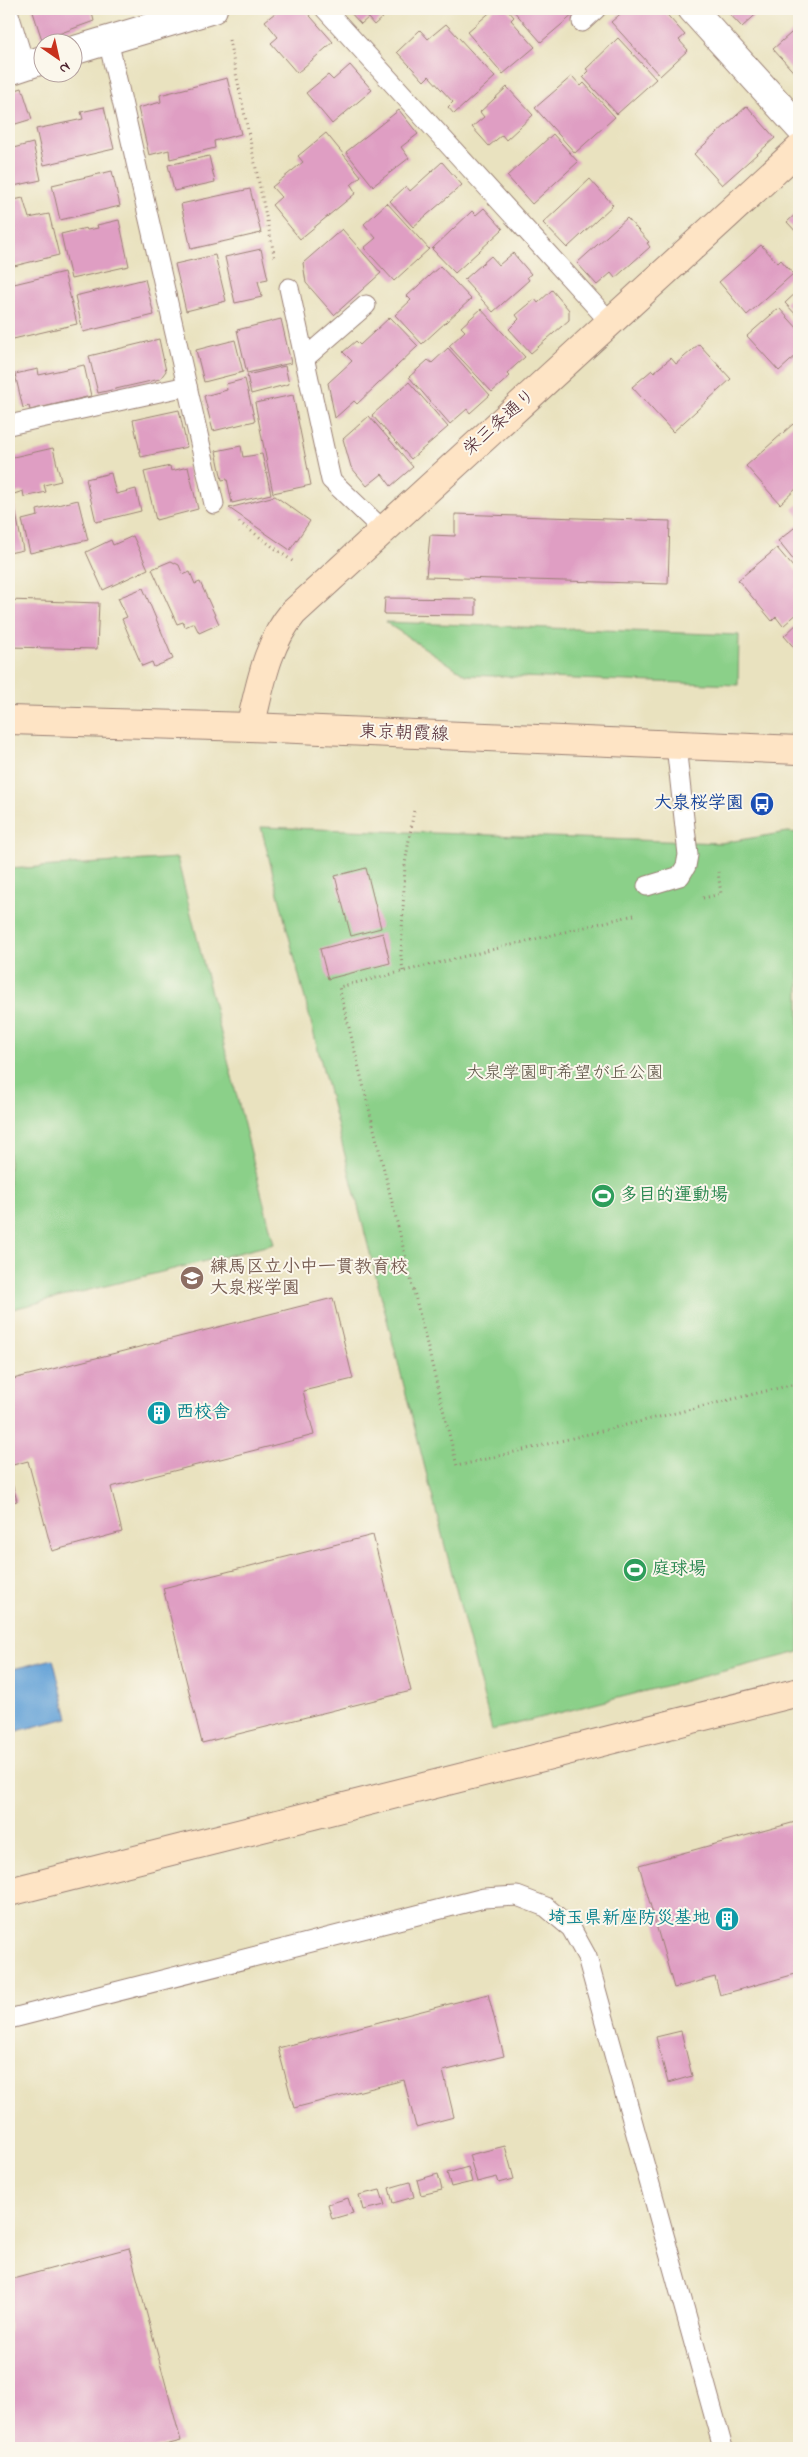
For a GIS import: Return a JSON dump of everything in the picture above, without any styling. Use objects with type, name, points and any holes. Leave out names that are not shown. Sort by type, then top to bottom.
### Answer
[{"type":"street","points":[[82,48],[212,9]]},
{"type":"street","points":[[692,9],[799,127]]},
{"type":"street","name":"栄三条通り","points":[[250,727],[268,655],[283,624],[302,603],[799,149]]},
{"type":"street","name":"東京朝霞線","points":[[9,720],[250,727],[799,750]]},
{"type":"street","points":[[9,1892],[799,1692]]},
{"type":"lane","points":[[325,9],[610,322]]},
{"type":"lane","points":[[582,22],[596,9]]},
{"type":"lane","points":[[9,14],[25,66]]},
{"type":"lane","points":[[108,40],[214,504]]},
{"type":"lane","points":[[290,288],[331,480],[383,530]]},
{"type":"lane","points":[[305,358],[366,305]]},
{"type":"lane","points":[[10,422],[187,386]]},
{"type":"lane","points":[[647,886],[680,876],[686,866],[688,855],[676,745]]},
{"type":"lane","points":[[9,2019],[484,1898],[517,1896],[546,1907],[571,1928],[587,1957],[722,2448]]},
{"type":"path","points":[[228,38],[279,277],[290,288]]},
{"type":"path","points":[[214,504],[296,564]]},
{"type":"path","points":[[403,971],[401,956],[404,873],[414,810]]},
{"type":"path","points":[[702,898],[721,894],[717,867]]},
{"type":"path","points":[[635,915],[338,987],[457,1466],[799,1383]]},
{"type":"green space","points":[[385,622],[739,635],[738,685],[466,675]]},
{"type":"green space","name":"大泉学園町希望が丘公園","points":[[261,827],[721,843],[788,832],[799,833],[799,1652],[492,1730]]},
{"type":"green space","points":[[177,858],[274,1244],[9,1310],[9,869]]},
{"type":"water","points":[[53,1659],[68,1718],[9,1733],[9,1670]]},
{"type":"building","points":[[32,9],[91,9],[94,21],[64,32],[39,32]]},
{"type":"building","points":[[107,9],[123,9],[109,13]]},
{"type":"building","points":[[280,9],[304,9],[333,42],[297,73],[271,43],[278,37],[265,21]]},
{"type":"building","points":[[347,9],[378,9],[384,16],[374,25],[368,18],[361,24]]},
{"type":"building","points":[[494,9],[507,9],[514,17],[511,20],[535,47],[503,74],[467,32]]},
{"type":"building","points":[[512,9],[570,9],[574,14],[541,42]]},
{"type":"building","points":[[626,9],[662,9],[685,35],[679,40],[688,50],[660,76],[611,22]]},
{"type":"building","points":[[725,9],[762,9],[742,27]]},
{"type":"building","points":[[446,24],[495,77],[454,114],[448,107],[453,102],[429,76],[424,81],[397,52],[420,30],[428,39]]},
{"type":"building","points":[[799,26],[799,78],[773,49]]},
{"type":"building","points":[[618,38],[656,79],[617,114],[583,77],[589,71],[586,69]]},
{"type":"building","points":[[350,65],[372,90],[332,124],[306,93],[328,75],[333,80]]},
{"type":"building","points":[[572,76],[581,86],[584,83],[615,117],[575,153],[535,108]]},
{"type":"building","points":[[227,78],[241,134],[214,141],[215,148],[170,159],[169,150],[149,155],[138,108],[161,102],[160,95]]},
{"type":"building","points":[[507,87],[533,115],[506,140],[502,135],[489,146],[472,127],[484,117],[480,112]]},
{"type":"building","points":[[22,88],[32,119],[9,126],[9,92]]},
{"type":"building","points":[[747,106],[775,138],[722,185],[694,154]]},
{"type":"building","points":[[104,107],[114,149],[44,165],[36,129],[83,119],[81,112]]},
{"type":"building","points":[[399,110],[418,134],[401,147],[409,158],[373,186],[346,152]]},
{"type":"building","points":[[326,133],[361,176],[351,185],[356,193],[300,239],[272,205],[281,197],[272,187],[303,162],[298,156]]},
{"type":"building","points":[[553,134],[578,162],[532,204],[507,176]]},
{"type":"building","points":[[33,143],[41,180],[9,187],[9,149]]},
{"type":"building","points":[[209,156],[215,182],[174,191],[168,165]]},
{"type":"building","points":[[442,162],[462,185],[413,227],[390,201],[406,186],[410,191]]},
{"type":"building","points":[[112,171],[120,206],[60,220],[52,185]]},
{"type":"building","points":[[590,179],[613,205],[567,248],[543,223]]},
{"type":"building","points":[[250,189],[261,233],[191,249],[181,204]]},
{"type":"building","points":[[23,198],[29,218],[49,214],[59,255],[14,266],[13,260],[9,261],[9,201]]},
{"type":"building","points":[[387,203],[429,249],[394,281],[364,248],[376,238],[364,224]]},
{"type":"building","points":[[484,208],[503,229],[455,273],[432,249],[472,211],[476,215]]},
{"type":"building","points":[[799,211],[799,235],[787,222]]},
{"type":"building","points":[[627,218],[649,242],[647,243],[650,247],[615,278],[611,273],[597,285],[577,263]]},
{"type":"building","points":[[119,220],[129,266],[71,279],[61,234],[86,228],[87,230],[98,228],[97,225]]},
{"type":"building","points":[[342,229],[381,273],[334,315],[306,283],[303,263]]},
{"type":"building","points":[[761,245],[778,263],[781,260],[793,274],[747,315],[719,282]]},
{"type":"building","points":[[261,249],[268,279],[258,281],[262,297],[235,303],[225,257]]},
{"type":"building","points":[[513,253],[531,274],[527,277],[529,280],[493,312],[464,280],[491,256],[499,265]]},
{"type":"building","points":[[215,255],[226,301],[186,311],[175,264]]},
{"type":"building","points":[[9,265],[14,284],[64,272],[77,324],[9,340]]},
{"type":"building","points":[[440,266],[471,299],[422,344],[395,315],[411,300],[407,296]]},
{"type":"building","points":[[145,279],[154,315],[83,332],[75,296]]},
{"type":"building","points":[[552,290],[569,310],[569,320],[531,353],[509,329],[519,319],[516,315],[535,299],[538,303]]},
{"type":"building","points":[[799,290],[799,318],[785,303]]},
{"type":"building","points":[[779,308],[799,330],[799,353],[779,371],[747,336]]},
{"type":"building","points":[[481,309],[525,357],[507,373],[510,376],[492,392],[449,346],[465,331],[461,327]]},
{"type":"building","points":[[390,317],[418,346],[357,404],[354,401],[335,418],[328,383],[352,361],[343,352],[356,341],[360,345]]},
{"type":"building","points":[[281,319],[291,363],[247,373],[237,330]]},
{"type":"building","points":[[159,339],[166,371],[160,379],[98,393],[89,356]]},
{"type":"building","points":[[235,340],[243,372],[204,382],[196,350]]},
{"type":"building","points":[[699,344],[731,379],[673,432],[632,387],[652,370],[654,372],[671,358],[676,364]]},
{"type":"building","points":[[448,348],[490,395],[470,413],[467,409],[450,424],[409,377],[428,360],[432,363]]},
{"type":"building","points":[[84,365],[91,396],[30,410],[29,406],[23,408],[15,374],[38,369],[39,375]]},
{"type":"building","points":[[285,366],[289,384],[251,394],[247,375]]},
{"type":"building","points":[[245,379],[255,421],[213,431],[204,396],[227,390],[226,384]]},
{"type":"building","points":[[409,382],[448,427],[411,459],[372,415]]},
{"type":"building","points":[[293,395],[311,485],[273,493],[255,403]]},
{"type":"building","points":[[179,410],[187,447],[141,457],[133,420]]},
{"type":"building","points":[[369,416],[413,467],[391,486],[382,474],[367,486],[351,467],[343,439]]},
{"type":"building","points":[[793,424],[799,430],[799,486],[780,504],[746,466]]},
{"type":"building","points":[[241,446],[243,457],[262,454],[271,494],[232,503],[227,479],[222,480],[216,451]]},
{"type":"building","points":[[53,448],[61,481],[44,485],[46,492],[24,497],[23,491],[11,495],[9,458]]},
{"type":"building","points":[[170,466],[171,471],[188,467],[198,509],[156,520],[144,472]]},
{"type":"building","points":[[111,473],[116,494],[136,489],[141,511],[96,522],[86,479]]},
{"type":"building","points":[[275,496],[310,521],[290,550],[229,508]]},
{"type":"building","points":[[78,500],[88,540],[30,553],[22,520],[38,516],[37,510]]},
{"type":"building","points":[[14,503],[23,550],[9,553],[9,505]]},
{"type":"building","points":[[799,504],[799,517],[793,509]]},
{"type":"building","points":[[455,514],[670,521],[668,584],[426,577],[430,535],[455,536]]},
{"type":"building","points":[[799,524],[799,567],[778,541]]},
{"type":"building","points":[[133,536],[148,569],[103,590],[86,552],[111,540],[113,545]]},
{"type":"building","points":[[777,548],[799,574],[799,585],[794,590],[799,596],[799,612],[783,626],[776,617],[772,621],[738,580]]},
{"type":"building","points":[[171,561],[179,565],[183,575],[190,572],[195,584],[200,582],[219,624],[199,633],[194,623],[185,627],[183,622],[177,624],[152,569]]},
{"type":"building","points":[[143,588],[173,659],[154,667],[152,662],[142,666],[122,619],[127,617],[118,598]]},
{"type":"building","points":[[385,598],[476,599],[476,615],[384,614]]},
{"type":"building","points":[[9,600],[99,603],[97,649],[9,647]]},
{"type":"building","points":[[799,622],[799,650],[798,652],[784,636]]},
{"type":"building","points":[[366,868],[381,928],[351,936],[335,876]]},
{"type":"building","points":[[383,933],[390,963],[328,979],[320,949]]},
{"type":"building","name":"西校舎","points":[[333,1298],[353,1379],[303,1391],[314,1435],[111,1487],[122,1532],[52,1551],[28,1461],[9,1466],[9,1380]]},
{"type":"building","points":[[9,1472],[17,1501],[9,1503]]},
{"type":"building","points":[[373,1535],[411,1691],[202,1743],[163,1588]]},
{"type":"building","name":"埼玉県新座防災基地","points":[[799,1821],[799,1973],[720,1995],[715,1977],[674,1988],[639,1865]]},
{"type":"building","points":[[488,1994],[504,2056],[443,2071],[454,2117],[416,2127],[404,2080],[294,2108],[278,2048]]},
{"type":"building","points":[[681,2031],[692,2076],[668,2083],[656,2037]]},
{"type":"building","points":[[505,2146],[514,2179],[499,2183],[497,2177],[477,2182],[469,2155]]},
{"type":"building","points":[[468,2167],[472,2182],[451,2187],[447,2173]]},
{"type":"building","points":[[438,2174],[442,2190],[421,2195],[417,2180]]},
{"type":"building","points":[[410,2182],[414,2197],[393,2203],[389,2188]]},
{"type":"building","points":[[380,2190],[385,2205],[363,2210],[359,2195]]},
{"type":"building","points":[[348,2198],[353,2213],[332,2219],[328,2204]]},
{"type":"building","points":[[129,2248],[181,2441],[154,2448],[9,2448],[9,2280]]},
{"type":"place","name":"大泉桜学園","points":[[762,804]]},
{"type":"place","name":"多目的運動場","points":[[603,1196]]},
{"type":"place","name":"練馬区立小中一貫教育校 大泉桜学園","points":[[192,1278]]},
{"type":"place","name":"西校舎","points":[[159,1413]]},
{"type":"place","name":"庭球場","points":[[635,1570]]},
{"type":"place","name":"埼玉県新座防災基地","points":[[727,1919]]}]
